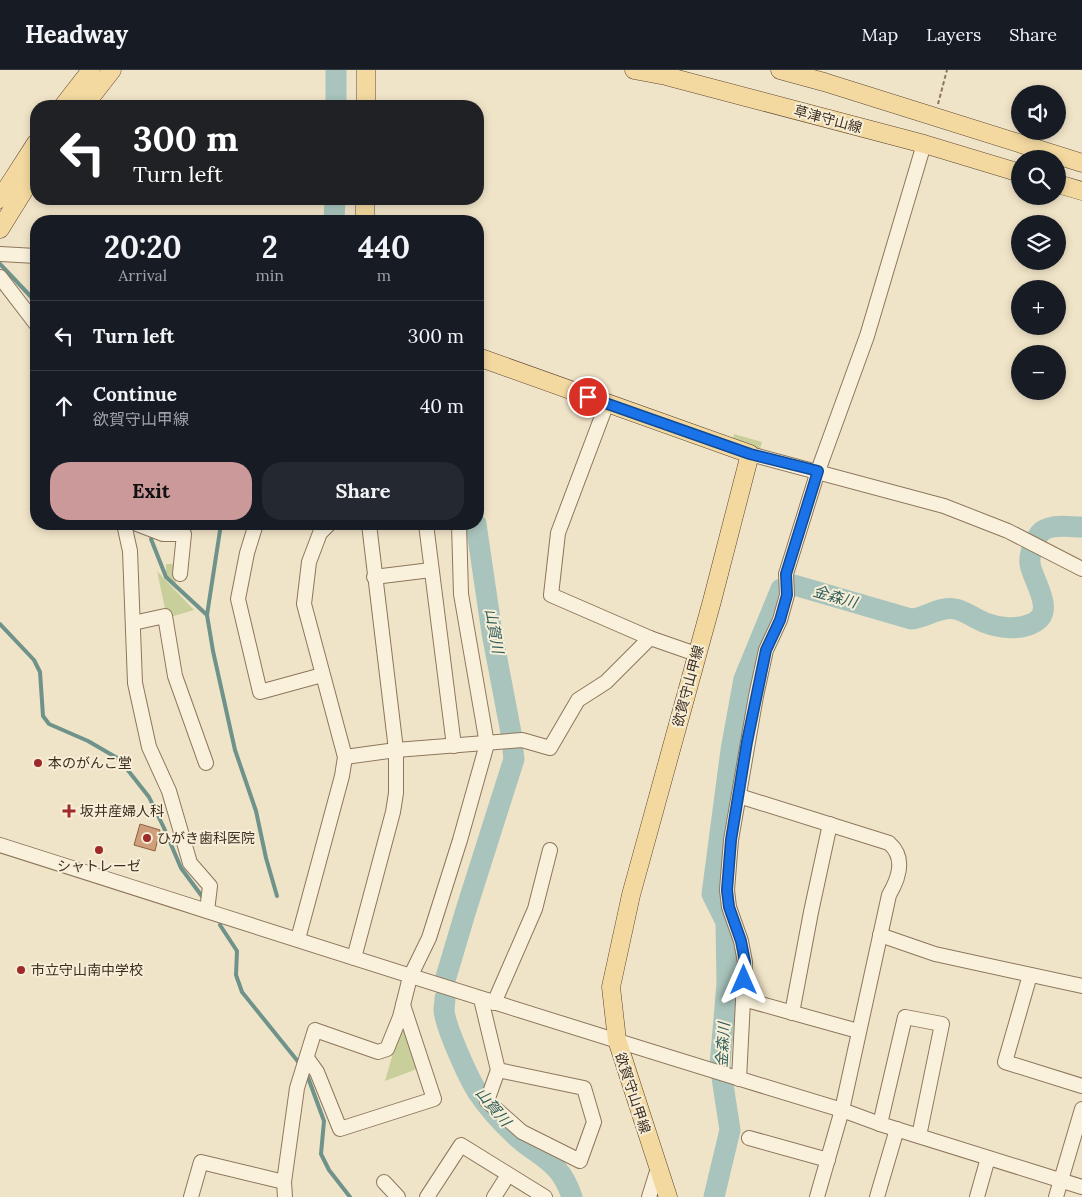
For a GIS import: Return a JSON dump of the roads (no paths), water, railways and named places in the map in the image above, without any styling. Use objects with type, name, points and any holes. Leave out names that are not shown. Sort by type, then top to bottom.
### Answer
[{"type":"main road","points":[[68,100],[90,70]]},
{"type":"main road","points":[[89,100],[112,70]]},
{"type":"main road","points":[[366,70],[366,100]]},
{"type":"main road","name":"草津守山線","points":[[634,70],[666,76],[924,144],[1011,170]]},
{"type":"main road","points":[[780,70],[1082,163]]},
{"type":"main road","points":[[0,199],[30,152]]},
{"type":"main road","points":[[0,229],[30,182]]},
{"type":"main road","points":[[1066,186],[1082,191]]},
{"type":"main road","points":[[484,359],[750,454]]},
{"type":"main road","name":"欲賀守山甲線","points":[[668,1197],[616,1040],[611,987],[631,895],[712,601],[750,454]]},
{"type":"street","points":[[739,1079],[745,962],[741,941],[729,907],[727,890],[731,840],[747,742],[766,650],[780,620],[787,595],[786,574],[818,471],[867,336],[924,144]]},
{"type":"street","points":[[0,254],[30,256]]},
{"type":"street","points":[[0,277],[30,316]]},
{"type":"street","points":[[607,403],[558,533],[551,595],[650,638],[696,654]]},
{"type":"street","points":[[750,454],[944,506],[1008,531],[1082,569]]},
{"type":"street","points":[[125,530],[130,551],[135,682],[149,747],[169,791],[190,863],[210,886],[207,911]]},
{"type":"street","points":[[153,530],[163,534],[184,534],[180,574]]},
{"type":"street","points":[[254,530],[247,553],[238,599],[260,692],[322,675]]},
{"type":"street","points":[[298,939],[342,776],[345,757],[304,604],[310,562],[320,533],[323,530]]},
{"type":"street","points":[[354,958],[393,812],[396,793],[396,750],[370,530]]},
{"type":"street","points":[[427,530],[454,746]]},
{"type":"street","points":[[285,1197],[284,1182],[304,1067],[314,1030],[378,1052],[387,1049],[400,1017],[410,977],[429,938],[460,840],[487,744],[461,594],[459,530]]},
{"type":"street","points":[[374,577],[431,570]]},
{"type":"street","points":[[133,623],[166,616],[175,676],[206,762]]},
{"type":"street","points":[[345,757],[396,750],[522,740],[550,748],[578,700],[606,682],[650,638]]},
{"type":"street","points":[[739,796],[889,843],[895,848],[898,856],[900,871],[889,895],[842,1110],[817,1197]]},
{"type":"street","points":[[792,1012],[830,824]]},
{"type":"street","points":[[0,845],[298,939],[410,977],[842,1110],[880,1124],[1082,1187]]},
{"type":"street","points":[[498,1070],[584,1088],[594,1122],[580,1160],[522,1132],[488,1101],[498,1070],[487,1001],[534,909],[550,850]]},
{"type":"street","points":[[880,934],[935,954],[1082,986]]},
{"type":"street","points":[[1030,975],[1006,1062],[1082,1086]]},
{"type":"street","points":[[743,999],[858,1031]]},
{"type":"street","points":[[304,1067],[317,1072],[340,1129],[434,1099],[402,1004]]},
{"type":"street","points":[[880,1124],[905,1016],[942,1024],[919,1136]]},
{"type":"street","points":[[1056,1197],[1082,1109]]},
{"type":"street","points":[[877,1197],[897,1129]]},
{"type":"street","points":[[748,1138],[828,1160]]},
{"type":"street","points":[[427,1197],[460,1145],[545,1197]]},
{"type":"street","points":[[977,1197],[988,1158]]},
{"type":"street","points":[[191,1197],[201,1162],[284,1182]]},
{"type":"street","points":[[648,1197],[658,1168]]},
{"type":"street","points":[[494,1197],[508,1175]]},
{"type":"street","points":[[384,1182],[398,1197]]},
{"type":"waterway","name":"山賀川","points":[[336,70],[336,100]]},
{"type":"waterway","name":"山賀川","points":[[334,215],[335,205]]},
{"type":"waterway","points":[[0,264],[30,296]]},
{"type":"waterway","name":"金森川","points":[[714,1197],[730,1130],[720,1065],[727,984],[726,922],[712,894],[731,750],[744,679],[781,589],[794,585],[911,619],[944,609],[955,609],[991,625],[1008,628],[1020,627],[1031,624],[1039,619],[1043,613],[1042,597],[1030,564],[1031,552],[1038,537],[1048,528],[1063,526],[1082,527]]},
{"type":"waterway","points":[[220,530],[207,615],[235,750],[256,811],[266,858],[277,896]]},
{"type":"waterway","name":"山賀川","points":[[477,530],[492,633],[512,738]]},
{"type":"waterway","points":[[151,539],[166,577],[207,615]]},
{"type":"waterway","points":[[0,624],[34,660],[40,672],[43,716],[49,724],[88,741],[119,759],[149,797],[181,868],[204,899]]},
{"type":"waterway","name":"山賀川","points":[[446,977],[514,759],[513,751]]},
{"type":"waterway","points":[[220,925],[237,951],[236,975],[242,992],[300,1064]]},
{"type":"waterway","name":"山賀川","points":[[445,998],[444,1010],[448,1027],[477,1091],[511,1132],[556,1168],[572,1197]]},
{"type":"waterway","points":[[306,1072],[324,1121],[321,1154],[329,1170],[350,1197]]},
{"type":"place","name":"本のがんこ堂","points":[[38,763]]},
{"type":"place","name":"坂井産婦人科","points":[[69,811]]},
{"type":"place","name":"ひがき歯科医院","points":[[147,838]]},
{"type":"place","name":"シャトレーゼ","points":[[99,850]]},
{"type":"place","name":"市立守山南中学校","points":[[21,970]]}]
